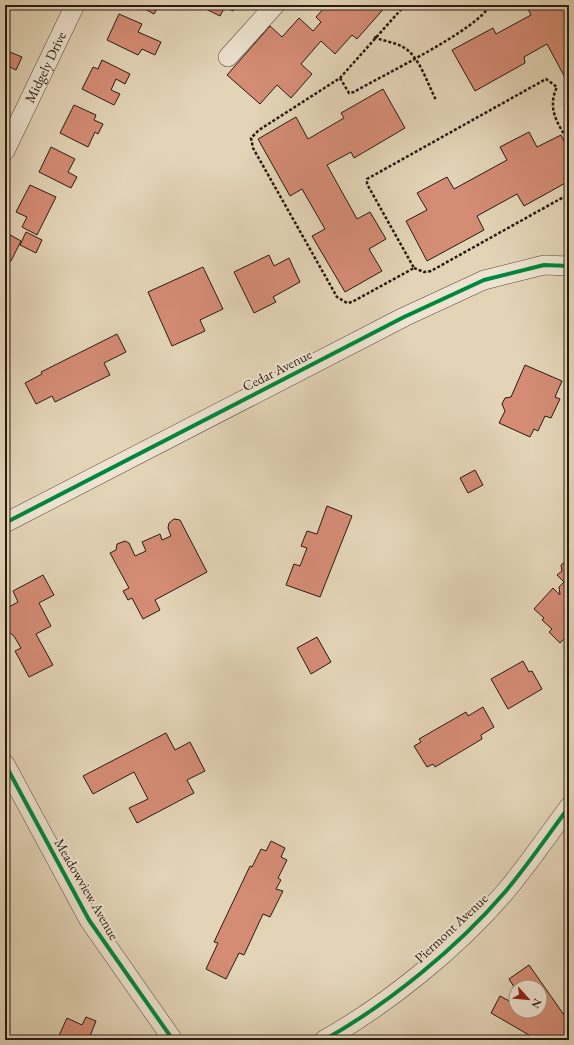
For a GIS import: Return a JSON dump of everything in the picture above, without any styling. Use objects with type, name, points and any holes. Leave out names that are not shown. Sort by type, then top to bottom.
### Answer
[{"type":"street","name":"Midgely Drive","points":[[5,151],[75,5]]},
{"type":"street","points":[[228,57],[275,5]]},
{"type":"street","name":"Cedar Avenue","points":[[5,523],[404,316],[484,280],[544,265],[569,266]]},
{"type":"street","name":"Meadowview Avenue","points":[[5,764],[89,920],[173,1040]]},
{"type":"street","name":"Piermont Avenue","points":[[324,1040],[402,989],[461,937],[505,892],[569,807]]},
{"type":"path","points":[[405,5],[374,37],[340,78],[253,134],[251,143],[335,293],[342,301],[352,302],[414,268]]},
{"type":"path","points":[[340,78],[349,94],[472,24],[490,5]]},
{"type":"path","points":[[374,37],[402,46],[414,58],[436,100]]},
{"type":"path","points":[[569,141],[561,130],[552,109],[553,96],[557,87],[546,79],[366,179],[367,184],[414,268],[424,272],[431,270],[569,194]]},
{"type":"building","points":[[147,5],[159,5],[154,14],[145,9]]},
{"type":"building","points":[[173,5],[186,5],[183,10]]},
{"type":"building","points":[[206,5],[235,5],[233,11],[225,7],[220,16],[204,8]]},
{"type":"building","points":[[327,5],[387,5],[357,39],[352,35],[335,54],[321,41],[301,64],[312,74],[291,98],[277,85],[260,104],[227,75],[270,26],[282,37],[299,18],[313,31],[321,22],[316,17]]},
{"type":"building","points":[[526,5],[569,5],[569,85],[547,44],[524,57],[525,63],[475,91],[452,50],[493,28],[496,34],[531,15]]},
{"type":"building","points":[[119,14],[142,24],[138,32],[161,42],[155,55],[142,49],[138,55],[107,40]]},
{"type":"building","points":[[5,50],[22,57],[16,70],[6,65],[5,67]]},
{"type":"building","points":[[102,60],[130,74],[125,84],[116,79],[111,90],[120,94],[114,105],[82,89],[93,67],[98,69]]},
{"type":"building","points":[[383,89],[405,128],[354,158],[351,152],[327,165],[357,219],[370,212],[386,239],[369,249],[382,271],[345,292],[312,236],[325,229],[302,189],[290,196],[258,139],[296,117],[308,139],[344,118],[341,113]]},
{"type":"building","points":[[569,101],[569,114],[564,104]]},
{"type":"building","points":[[74,105],[96,115],[94,120],[103,124],[98,134],[95,132],[88,147],[60,133]]},
{"type":"building","points":[[529,132],[537,147],[561,135],[569,151],[569,181],[524,206],[517,194],[477,216],[484,230],[427,261],[406,221],[427,210],[417,193],[447,177],[454,189],[507,160],[500,147]]},
{"type":"building","points":[[51,147],[75,159],[68,172],[77,177],[71,188],[39,172]]},
{"type":"building","points":[[30,185],[56,197],[37,235],[22,227],[27,217],[16,212]]},
{"type":"building","points":[[5,232],[21,241],[11,261],[5,258]]},
{"type":"building","points":[[26,232],[42,240],[36,253],[20,245]]},
{"type":"building","points":[[269,255],[274,266],[289,258],[300,282],[273,297],[276,302],[254,313],[234,272]]},
{"type":"building","points":[[203,267],[223,309],[200,320],[205,331],[172,346],[148,292]]},
{"type":"building","points":[[117,334],[126,352],[104,363],[110,375],[55,402],[52,396],[36,404],[25,383],[42,374],[41,372]]},
{"type":"building","points":[[525,365],[562,381],[555,397],[560,399],[551,418],[545,416],[538,431],[534,429],[530,437],[499,423],[505,411],[502,404],[505,398],[511,397]]},
{"type":"building","points":[[475,470],[483,485],[468,493],[460,478]]},
{"type":"building","points":[[327,506],[352,516],[320,597],[286,585],[294,564],[300,566],[307,548],[301,546],[307,531],[317,534]]},
{"type":"building","points":[[174,519],[180,520],[207,572],[155,600],[160,610],[143,619],[132,598],[128,600],[123,591],[129,588],[110,553],[116,550],[117,544],[125,541],[129,543],[135,556],[146,551],[142,542],[160,534],[162,540],[171,536],[168,528],[169,523]]},
{"type":"building","points":[[569,560],[569,634],[560,643],[549,632],[552,629],[542,620],[544,618],[534,609],[553,588],[560,595],[559,587],[564,582],[557,575],[562,571],[561,565]]},
{"type":"building","points":[[43,575],[54,595],[39,603],[51,626],[36,634],[53,665],[29,677],[15,651],[21,648],[14,636],[7,631],[9,623],[5,615],[5,609],[18,602],[13,591]]},
{"type":"building","points":[[317,637],[331,662],[311,674],[297,648]]},
{"type":"building","points":[[523,661],[529,672],[532,671],[542,689],[508,709],[491,679]]},
{"type":"building","points":[[483,707],[494,727],[481,735],[482,739],[435,767],[433,764],[427,767],[414,746],[421,742],[419,739],[466,712],[468,716]]},
{"type":"building","points":[[166,733],[175,750],[190,742],[205,771],[187,780],[194,793],[137,823],[129,808],[148,799],[134,772],[93,794],[83,776]]},
{"type":"building","points":[[271,841],[285,848],[281,857],[287,860],[278,878],[281,880],[276,889],[283,891],[270,917],[263,914],[244,955],[239,953],[226,979],[206,969],[218,943],[214,942],[250,866],[252,867],[261,849],[266,851]]},
{"type":"building","points":[[529,965],[539,979],[509,979]]},
{"type":"building","points":[[548,992],[569,1022],[569,1036],[564,1040],[550,1040],[548,1038],[544,1040],[533,1040],[529,1035],[491,1013],[500,996],[508,1000],[508,1019],[548,1019]]},
{"type":"building","points":[[86,1017],[96,1021],[90,1036],[97,1040],[57,1040],[67,1018],[82,1025]]},
{"type":"cycle path","points":[[5,523],[404,317],[484,280],[544,265],[569,266]]},
{"type":"cycle path","points":[[5,764],[89,920],[173,1040]]},
{"type":"cycle path","points":[[324,1040],[373,1010],[444,954],[505,892],[530,861],[569,807]]}]
